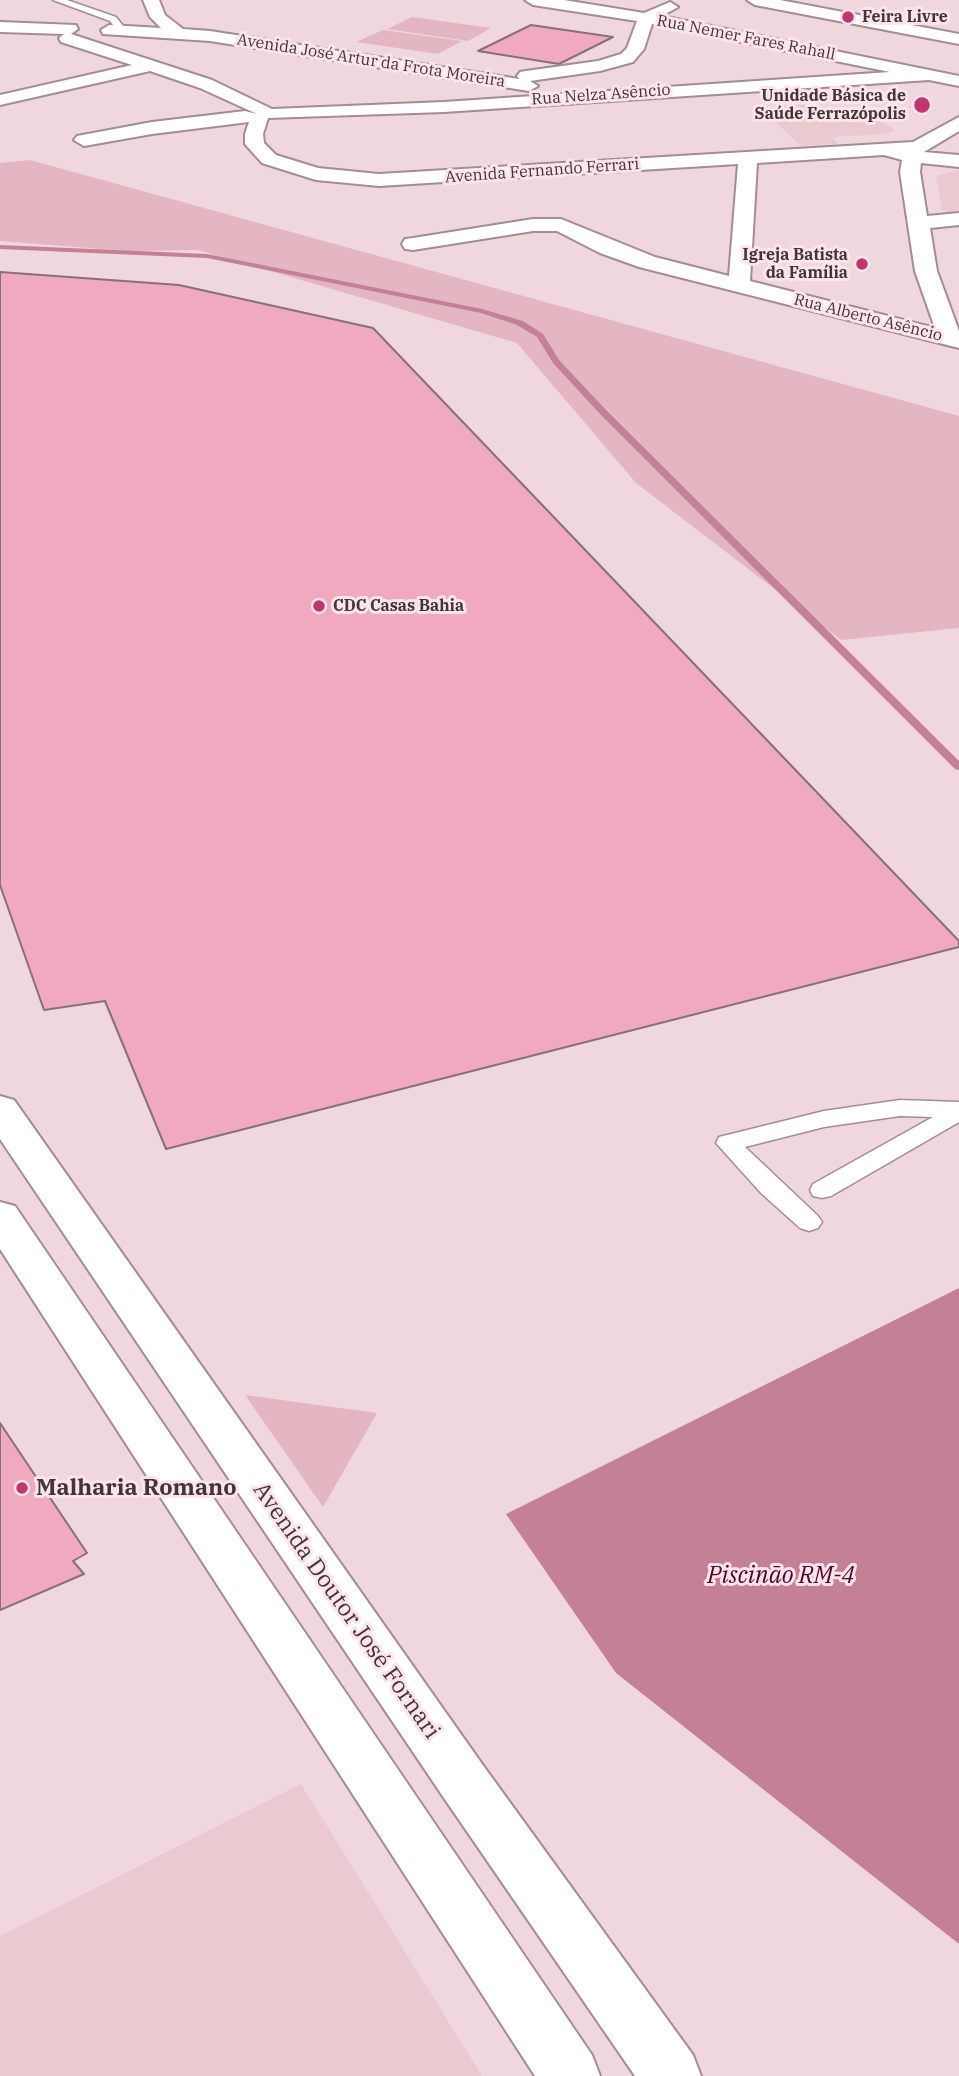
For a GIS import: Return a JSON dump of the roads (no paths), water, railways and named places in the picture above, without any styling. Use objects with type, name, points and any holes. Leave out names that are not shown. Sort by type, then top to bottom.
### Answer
[{"type":"street","name":"Rua Nemer Fares Rahall","points":[[533,0],[647,18],[959,80]]},
{"type":"street","points":[[490,79],[570,71],[621,60],[635,50],[647,18],[689,0]]},
{"type":"street","points":[[755,0],[959,39]]},
{"type":"street","points":[[152,1],[159,17],[178,34]]},
{"type":"street","points":[[0,27],[21,36],[63,34],[111,37],[151,66],[205,84],[254,112]]},
{"type":"street","name":"Avenida José Artur da Frota Moreira","points":[[111,37],[158,33],[227,39],[583,96]]},
{"type":"street","points":[[0,100],[151,66]]},
{"type":"street","name":"Rua Nelza Asêncio","points":[[84,140],[254,112],[409,109],[929,75]]},
{"type":"street","name":"Avenida Fernando Ferrari","points":[[254,112],[254,140],[262,155],[291,168],[347,179],[416,179],[863,148],[913,158],[959,162]]},
{"type":"street","points":[[954,340],[937,272],[918,223],[913,158],[959,123]]},
{"type":"street","points":[[739,286],[748,157]]},
{"type":"street","points":[[918,223],[959,219]]},
{"type":"street","name":"Rua Alberto Asêncio","points":[[413,244],[533,225],[561,225],[620,253],[954,340]]},
{"type":"street","name":"Avenida Doutor José Fornari","points":[[0,1109],[403,1694],[671,2076]]},
{"type":"street","points":[[0,1216],[570,2076]]},
{"type":"lane","points":[[58,0],[113,19],[111,37]]},
{"type":"lane","points":[[808,1222],[728,1143],[824,1119],[900,1108],[959,1111]]},
{"type":"lane","points":[[821,1190],[959,1111]]},
{"type":"water","name":"Piscinão RM-4","points":[[959,1288],[959,1944],[616,1673],[506,1514]]},
{"type":"waterway","points":[[0,247],[207,256],[482,311],[520,323],[540,336],[556,361],[603,412],[959,767]]},
{"type":"place","name":"Feira Livre","points":[[848,17]]},
{"type":"place","name":"Unidade Básica de Saúde Ferrazópolis","points":[[922,105]]},
{"type":"place","name":"Igreja Batista da Família","points":[[862,264]]},
{"type":"place","name":"CDC Casas Bahia","points":[[319,606]]},
{"type":"place","name":"Malharia Romano","points":[[22,1488]]}]
